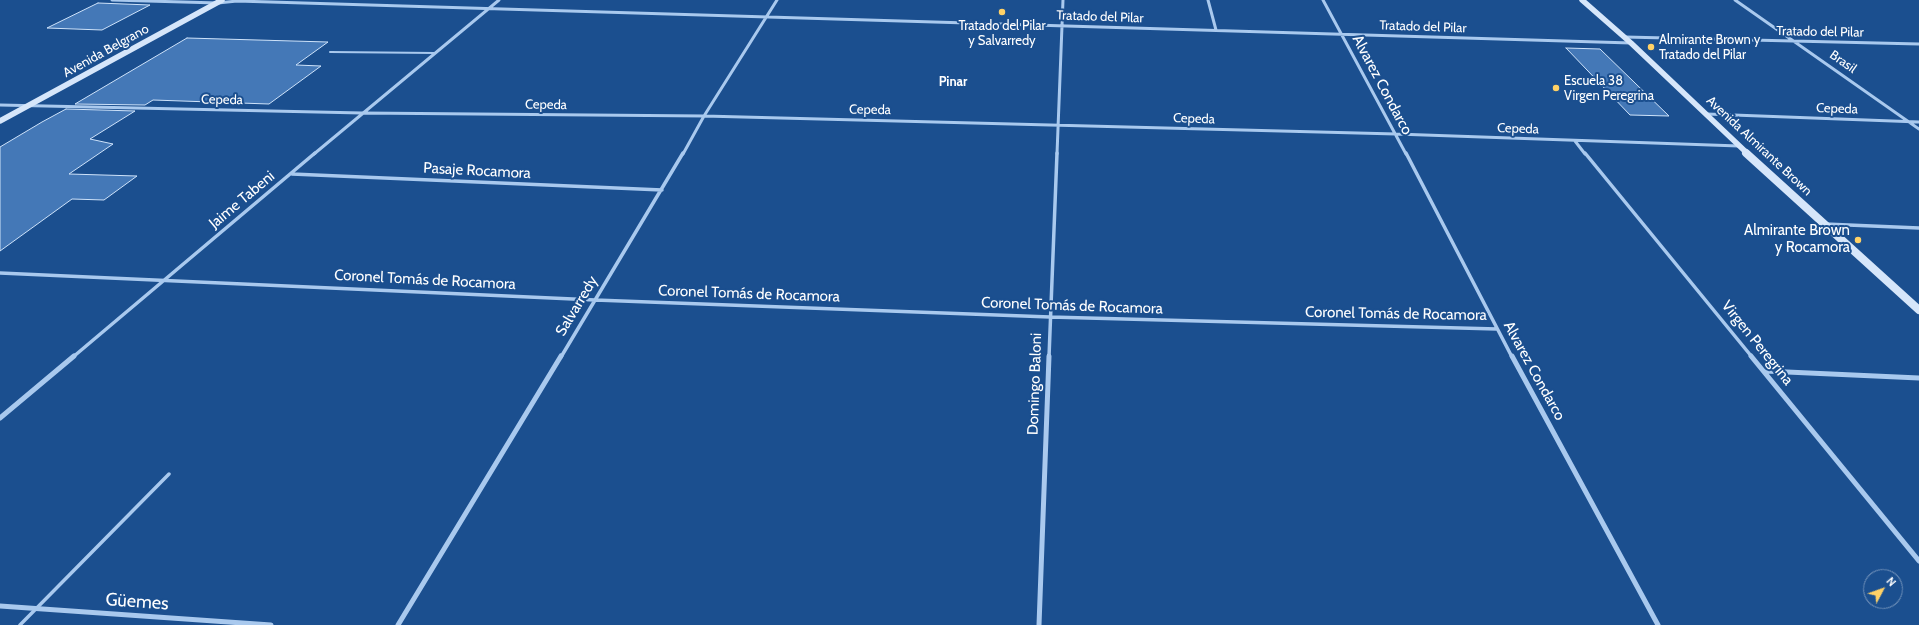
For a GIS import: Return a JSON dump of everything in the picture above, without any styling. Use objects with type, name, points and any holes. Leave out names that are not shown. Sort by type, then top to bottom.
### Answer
[{"type":"main road","name":"Avenida Almirante Brown","points":[[1582,0],[1624,37],[1707,114],[1739,146],[1919,310]]},
{"type":"main road","name":"Avenida Belgrano","points":[[0,121],[220,1]]},
{"type":"street","name":"Tratado del Pilar","points":[[112,0],[237,1],[489,8],[1631,44]]},
{"type":"street","name":"Jaime Tabeni","points":[[0,418],[292,174],[362,113],[499,0]]},
{"type":"street","name":"Salvarredy","points":[[398,625],[662,190],[704,116],[777,0]]},
{"type":"street","name":"Domingo Baloni","points":[[1039,625],[1063,0]]},
{"type":"street","points":[[1208,0],[1216,30]]},
{"type":"street","name":"Alvarez Condarco","points":[[1323,0],[1396,134],[1497,328],[1658,625]]},
{"type":"street","name":"Brasil","points":[[1735,0],[1919,129]]},
{"type":"street","name":"Tratado del Pilar","points":[[1624,37],[1919,44]]},
{"type":"street","name":"Cepeda","points":[[0,105],[362,113],[704,116],[1396,134],[1739,146]]},
{"type":"street","name":"Cepeda","points":[[1707,114],[1919,122]]},
{"type":"street","name":"Virgen Peregrina","points":[[1575,141],[1765,371],[1919,561]]},
{"type":"street","name":"Pasaje Rocamora","points":[[292,174],[662,190]]},
{"type":"street","points":[[1825,224],[1919,228]]},
{"type":"street","name":"Coronel Tomás de Rocamora","points":[[0,273],[595,300],[1050,318],[1497,328]]},
{"type":"street","points":[[1765,371],[1919,378]]},
{"type":"street","name":"Güemes","points":[[0,606],[271,625]]},
{"type":"lane","points":[[330,52],[435,53]]},
{"type":"lane","points":[[20,625],[169,474]]},
{"type":"building","points":[[98,3],[150,5],[102,30],[47,28]]},
{"type":"building","points":[[187,38],[328,42],[296,65],[321,66],[269,104],[153,100],[145,105],[75,104]]},
{"type":"building","points":[[1566,48],[1600,49],[1669,116],[1630,115]]},
{"type":"building","points":[[66,109],[135,111],[90,139],[113,144],[69,174],[137,176],[104,200],[72,199],[0,251],[0,147]]},
{"type":"place","name":"Tratado del Pilar y Salvarredy","points":[[1002,12]]},
{"type":"place","name":"Almirante Brown y Tratado del Pilar","points":[[1651,47]]},
{"type":"place","name":"Escuela 38 Virgen Peregrina","points":[[1556,88]]},
{"type":"place","name":"Almirante Brown y Rocamora","points":[[1858,240]]},
{"type":"district","name":"Pinar","points":[[953,82]]}]
